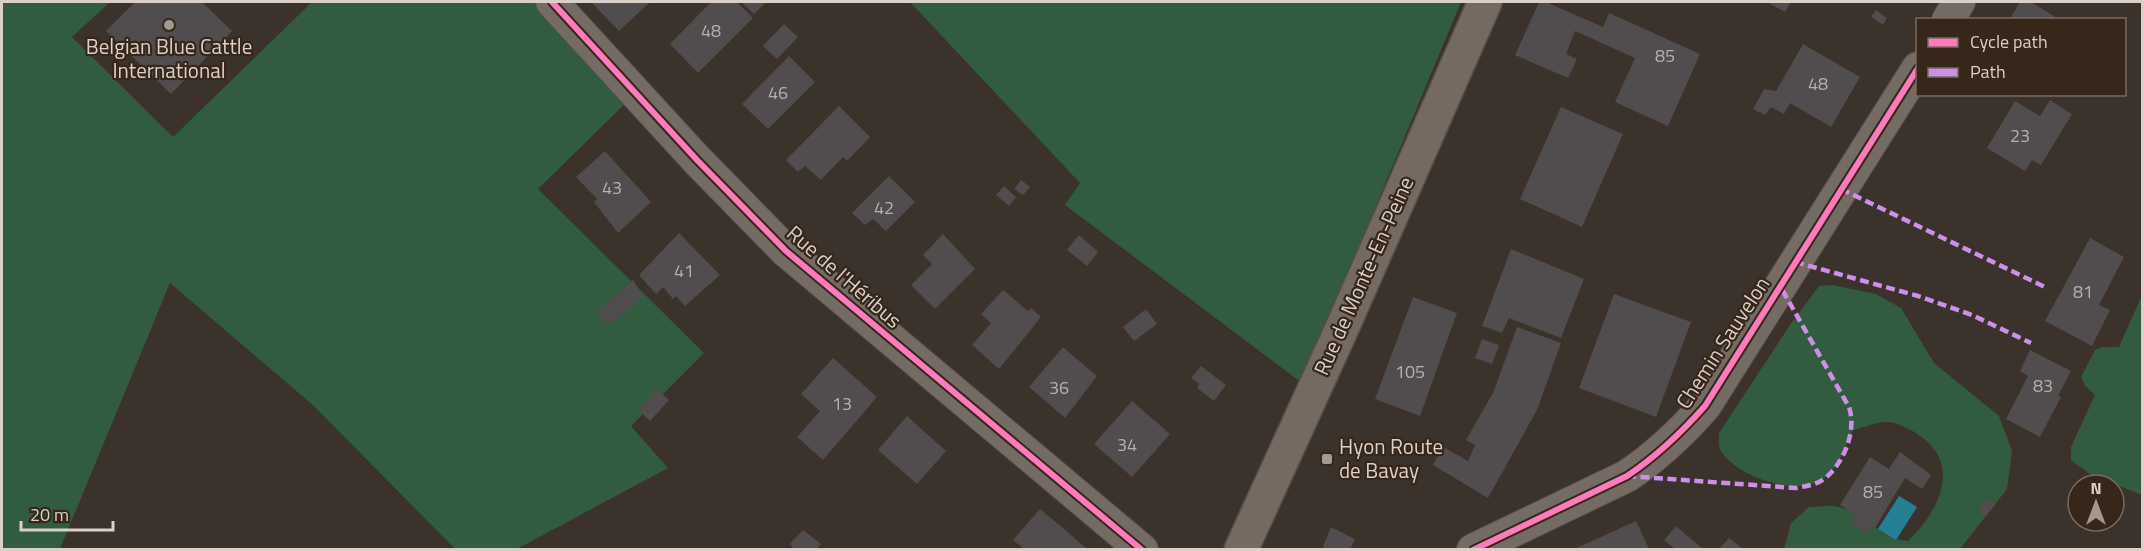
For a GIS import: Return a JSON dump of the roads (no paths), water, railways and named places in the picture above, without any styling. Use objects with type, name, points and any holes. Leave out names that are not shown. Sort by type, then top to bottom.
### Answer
[{"type":"main road","name":"Rue de Monte-En-Peine","points":[[1241,549],[1335,345],[1485,2]]},
{"type":"street","name":"Rue de l'Héribus","points":[[552,2],[697,160],[786,251],[1142,549]]},
{"type":"street","points":[[1949,18],[1959,2]]},
{"type":"street","name":"Chemin Sauvelon","points":[[1473,549],[1627,476],[1651,461],[1688,426],[1705,406],[1916,70]]},
{"type":"water","points":[[1899,496],[1917,507],[1896,540],[1878,529]]},
{"type":"place","name":"Belgian Blue Cattle International","points":[[169,25]]},
{"type":"place","name":"Hyon Route de Bavay","points":[[1327,459]]}]
